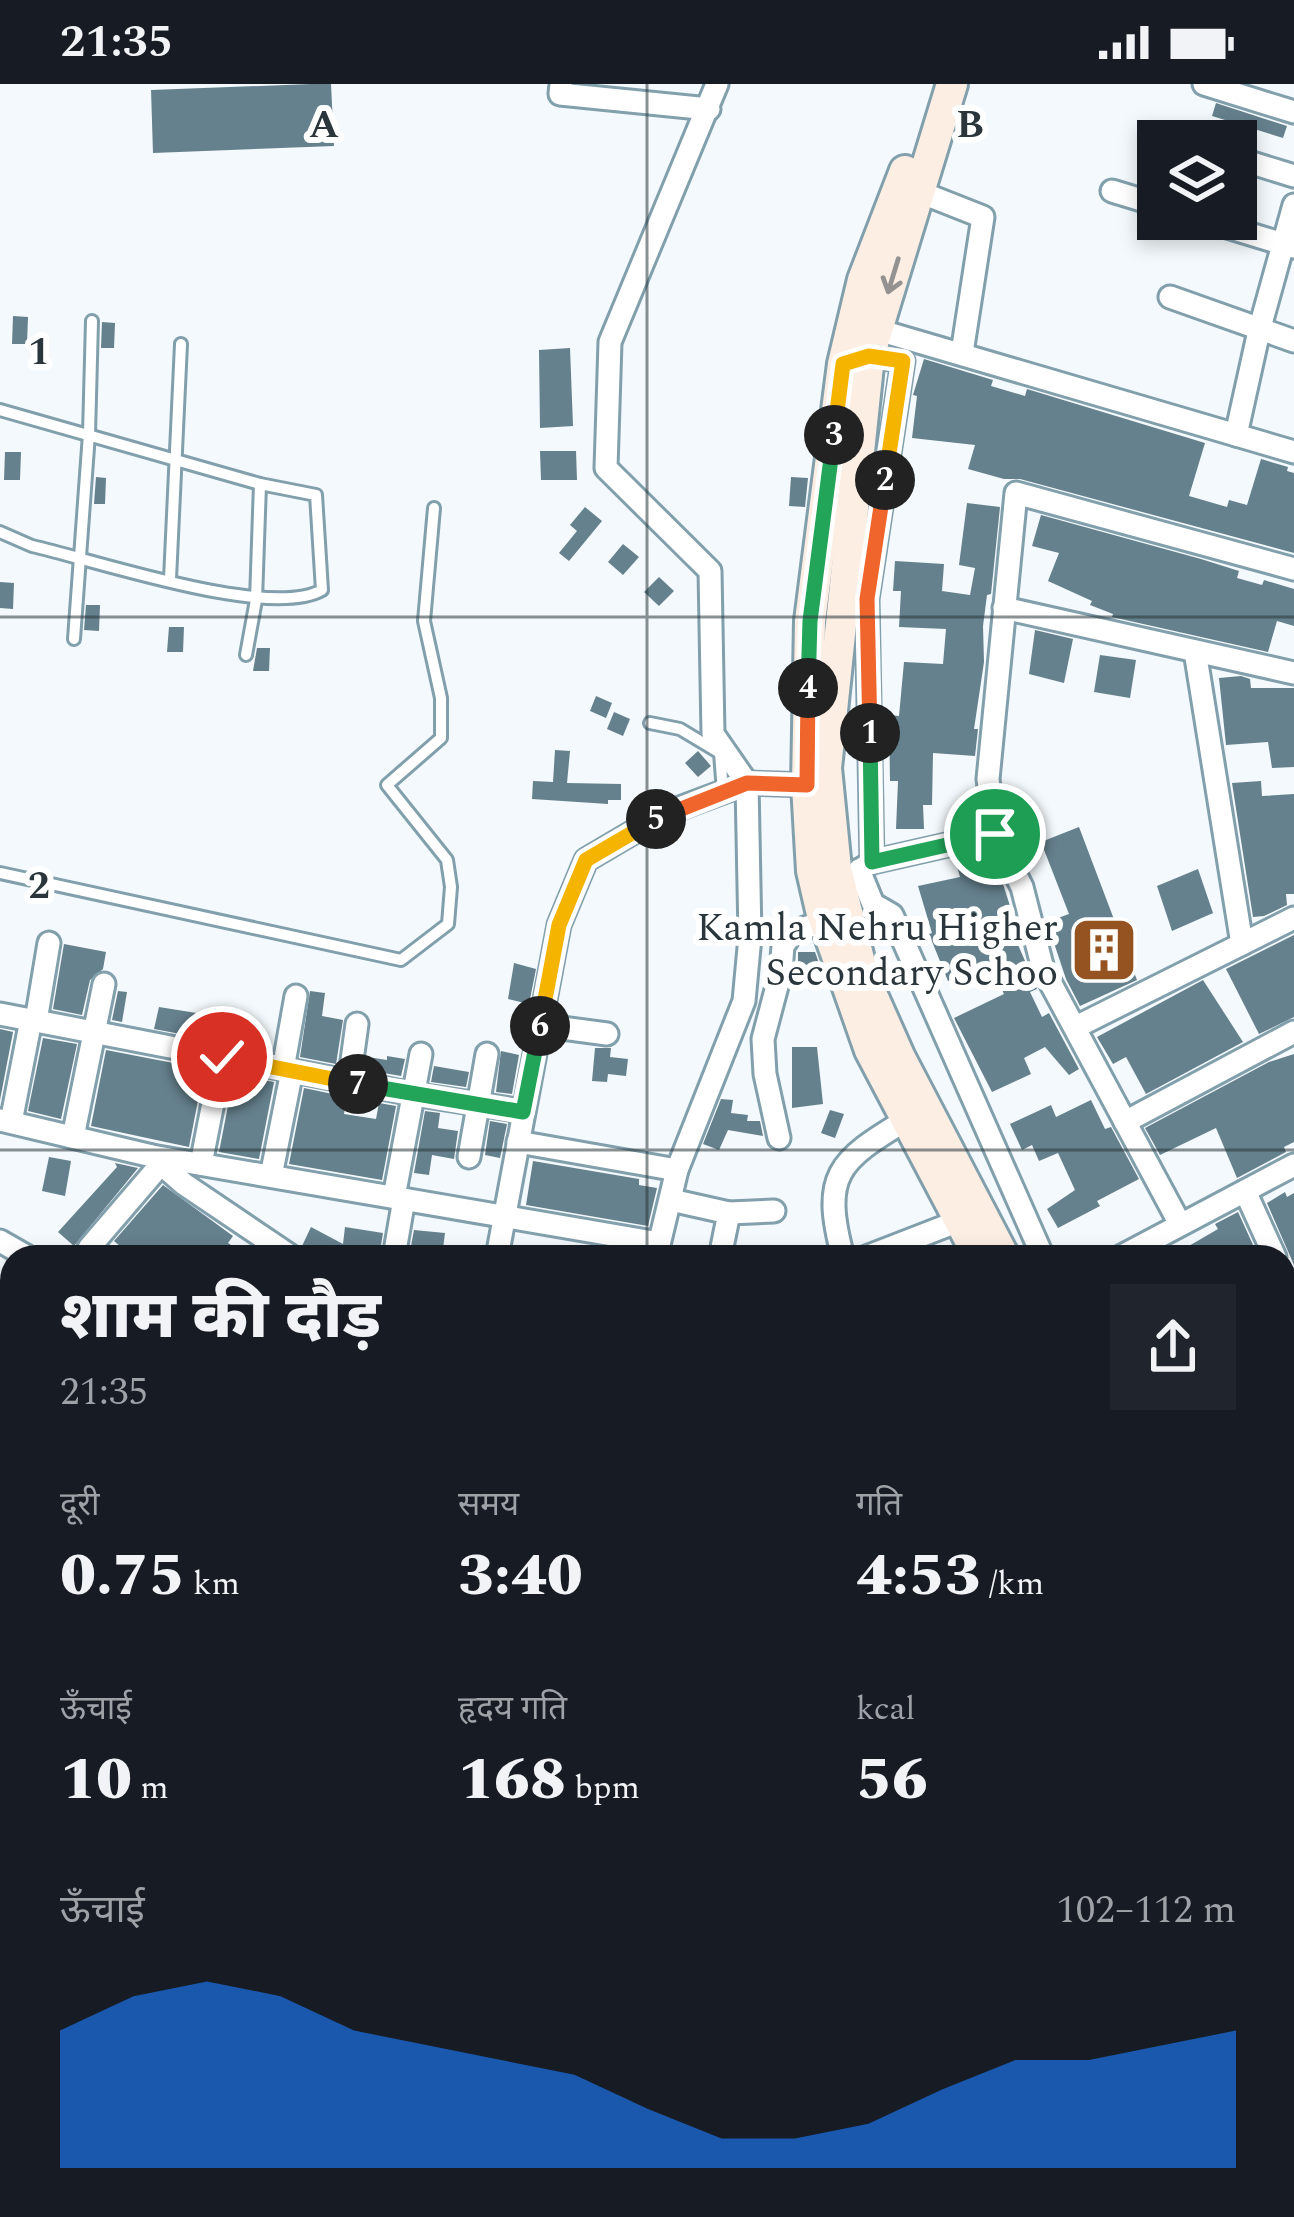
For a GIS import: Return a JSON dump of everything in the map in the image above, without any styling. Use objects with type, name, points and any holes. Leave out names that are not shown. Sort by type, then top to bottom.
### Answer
[{"type":"main road","points":[[910,188],[930,84]]},
{"type":"main road","points":[[952,84],[910,188],[863,280],[826,768],[855,867],[858,958],[877,1008],[998,1245]]},
{"type":"main road","points":[[860,343],[810,621],[807,785],[812,872],[870,1050],[972,1245]]},
{"type":"street","points":[[561,84],[560,94],[709,109]]},
{"type":"street","points":[[658,1245],[677,1170],[744,1000],[750,937],[747,783],[712,734],[710,571],[606,468],[610,342],[717,84]]},
{"type":"street","points":[[1204,84],[1294,112]]},
{"type":"street","points":[[1257,165],[1294,176]]},
{"type":"street","points":[[910,188],[983,217],[962,353]]},
{"type":"street","points":[[1112,191],[1137,199]]},
{"type":"street","points":[[1236,435],[1258,331],[1288,246],[1294,205]]},
{"type":"street","points":[[1257,236],[1288,246]]},
{"type":"street","points":[[1170,297],[1294,341]]},
{"type":"street","points":[[860,343],[962,353],[1294,452]]},
{"type":"street","points":[[860,343],[903,361],[867,599],[855,867],[873,904],[892,915],[1037,1245]]},
{"type":"street","points":[[1180,1225],[1042,969],[1022,887],[995,834],[988,779],[1016,493],[1294,569]]},
{"type":"street","points":[[1004,608],[1294,673]]},
{"type":"street","points":[[1195,651],[1242,944]]},
{"type":"street","points":[[500,1245],[559,925],[586,860],[664,814],[747,783],[807,785]]},
{"type":"street","points":[[855,867],[995,834]]},
{"type":"street","points":[[1076,1027],[1294,918]]},
{"type":"street","points":[[779,1138],[765,1074],[764,1039],[782,971],[783,946],[794,932],[825,920]]},
{"type":"street","points":[[49,943],[5,1121],[157,1160],[399,1198],[639,1245]]},
{"type":"street","points":[[74,1137],[104,984]]},
{"type":"street","points":[[272,1176],[296,995]]},
{"type":"street","points":[[0,1014],[523,1112]]},
{"type":"street","points":[[349,1082],[357,1024]]},
{"type":"street","points":[[540,1025],[607,1034]]},
{"type":"street","points":[[1125,1122],[1294,1032]]},
{"type":"street","points":[[395,1245],[421,1054]]},
{"type":"street","points":[[469,1157],[487,1054]]},
{"type":"street","points":[[201,1164],[222,1057]]},
{"type":"street","points":[[840,1245],[832,1207],[840,1174],[857,1149],[906,1120]]},
{"type":"street","points":[[518,1142],[677,1170]]},
{"type":"street","points":[[90,1245],[157,1160]]},
{"type":"street","points":[[157,1160],[258,1245]]},
{"type":"street","points":[[1142,1245],[1294,1165]]},
{"type":"street","points":[[1246,1192],[1270,1245]]},
{"type":"street","points":[[671,1200],[729,1213],[774,1211]]},
{"type":"street","points":[[722,1245],[729,1213]]},
{"type":"street","points":[[897,1245],[958,1221]]},
{"type":"street","points":[[588,1245],[591,1232]]},
{"type":"lane","points":[[74,639],[92,321]]},
{"type":"lane","points":[[170,579],[181,344]]},
{"type":"lane","points":[[0,410],[260,484],[316,495],[322,590],[312,596],[256,600],[32,546],[0,532]]},
{"type":"lane","points":[[246,655],[256,600],[260,484]]},
{"type":"lane","points":[[0,873],[401,960],[448,924],[447,860],[387,784],[441,738],[441,698],[424,621],[434,508]]},
{"type":"lane","points":[[650,723],[680,729],[720,752],[723,792]]},
{"type":"building","points":[[331,84],[334,146],[153,153],[151,90]]},
{"type":"building","points":[[1216,103],[1287,126],[1283,138],[1257,130],[1257,120],[1212,116]]},
{"type":"building","points":[[13,316],[28,317],[27,344],[12,344]]},
{"type":"building","points":[[102,322],[115,323],[114,348],[101,348]]},
{"type":"building","points":[[570,348],[573,426],[540,428],[539,350]]},
{"type":"building","points":[[924,359],[993,380],[991,386],[1025,396],[1027,389],[1205,443],[1189,496],[1227,507],[1229,500],[1247,505],[1261,459],[1288,467],[1294,473],[1294,553],[968,469],[975,445],[912,438],[917,396],[913,395]]},
{"type":"building","points":[[540,451],[576,451],[577,480],[541,480]]},
{"type":"building","points":[[5,452],[21,452],[20,480],[4,480]]},
{"type":"building","points":[[96,477],[106,478],[105,504],[94,504]]},
{"type":"building","points":[[791,477],[808,478],[805,507],[789,506]]},
{"type":"building","points":[[967,503],[1000,507],[983,626],[975,756],[933,753],[932,805],[923,805],[924,829],[896,829],[898,781],[890,781],[889,715],[899,716],[904,662],[943,664],[946,629],[899,627],[901,591],[893,591],[895,561],[944,564],[942,591],[970,595],[975,568],[959,565]]},
{"type":"building","points":[[585,507],[602,521],[569,561],[559,553],[577,531],[570,525]]},
{"type":"building","points":[[1041,515],[1239,571],[1237,578],[1294,589],[1294,626],[1277,621],[1268,652],[1112,617],[1090,605],[1092,601],[1048,581],[1059,553],[1032,546]]},
{"type":"building","points":[[623,544],[639,557],[623,575],[608,562]]},
{"type":"building","points":[[659,577],[674,591],[659,606],[644,592]]},
{"type":"building","points":[[0,582],[14,583],[13,609],[0,608]]},
{"type":"building","points":[[86,605],[100,605],[99,631],[84,630]]},
{"type":"building","points":[[169,627],[184,627],[183,652],[167,652]]},
{"type":"building","points":[[1035,630],[1073,639],[1064,683],[1029,674]]},
{"type":"building","points":[[257,648],[270,648],[269,671],[253,671]]},
{"type":"building","points":[[1100,655],[1136,660],[1130,698],[1094,692]]},
{"type":"building","points":[[1219,678],[1250,679],[1251,688],[1294,688],[1294,767],[1272,768],[1268,742],[1226,745]]},
{"type":"building","points":[[596,696],[612,703],[606,718],[590,711]]},
{"type":"building","points":[[614,712],[630,719],[623,736],[607,729]]},
{"type":"building","points":[[555,750],[570,751],[567,783],[621,784],[621,800],[608,800],[608,804],[532,799],[533,781],[553,782]]},
{"type":"building","points":[[698,751],[711,766],[698,777],[685,763]]},
{"type":"building","points":[[1261,781],[1262,796],[1294,794],[1294,894],[1286,894],[1287,905],[1253,917],[1232,783]]},
{"type":"building","points":[[1079,827],[1137,980],[1080,1006],[1047,922],[1069,914],[1041,842]]},
{"type":"building","points":[[990,858],[1018,931],[1013,933],[1037,989],[1030,992],[1042,1017],[1049,1013],[1079,1069],[1069,1075],[1045,1047],[1024,1058],[1031,1074],[992,1092],[954,1018],[1004,994],[990,964],[948,981],[929,934],[918,886],[960,877],[957,866]]},
{"type":"building","points":[[1198,869],[1213,913],[1172,931],[1157,886]]},
{"type":"building","points":[[1294,935],[1294,1017],[1259,1034],[1226,969]]},
{"type":"building","points":[[64,944],[106,952],[103,969],[90,980],[82,1015],[53,1009]]},
{"type":"building","points":[[798,952],[815,952],[821,969],[798,969]]},
{"type":"building","points":[[514,963],[536,969],[529,1004],[508,999]]},
{"type":"building","points":[[1203,980],[1243,1042],[1146,1094],[1126,1057],[1113,1064],[1097,1037]]},
{"type":"building","points":[[118,991],[127,992],[122,1022],[112,1020]]},
{"type":"building","points":[[310,991],[325,993],[322,1016],[343,1020],[336,1064],[300,1057]]},
{"type":"building","points":[[159,1007],[209,1015],[207,1032],[238,1036],[240,1022],[259,1025],[255,1048],[154,1029]]},
{"type":"building","points":[[0,1029],[13,1032],[0,1100]]},
{"type":"building","points":[[43,1038],[77,1044],[61,1119],[28,1111]]},
{"type":"building","points":[[792,1047],[817,1047],[823,1104],[792,1108]]},
{"type":"building","points":[[595,1048],[611,1048],[610,1057],[628,1059],[626,1076],[608,1074],[607,1082],[592,1081]]},
{"type":"building","points":[[106,1050],[204,1069],[189,1147],[91,1126]]},
{"type":"building","points":[[501,1051],[519,1055],[512,1094],[496,1092]]},
{"type":"building","points":[[1294,1054],[1294,1142],[1284,1147],[1286,1152],[1237,1178],[1216,1128],[1160,1155],[1145,1128],[1269,1062]]},
{"type":"building","points":[[387,1056],[405,1059],[401,1076],[366,1070],[368,1057],[387,1060]]},
{"type":"building","points":[[434,1066],[469,1072],[466,1087],[431,1082]]},
{"type":"building","points":[[234,1075],[274,1082],[259,1159],[219,1152]]},
{"type":"building","points":[[304,1088],[347,1097],[344,1114],[376,1119],[379,1103],[396,1106],[382,1180],[289,1164]]},
{"type":"building","points":[[721,1099],[733,1100],[731,1113],[760,1121],[763,1136],[728,1130],[719,1150],[703,1144]]},
{"type":"building","points":[[1091,1100],[1139,1179],[1058,1228],[1047,1209],[1075,1190],[1058,1153],[1039,1161],[1032,1145],[1022,1150],[1010,1124],[1051,1105],[1056,1117]]},
{"type":"building","points":[[830,1110],[844,1114],[835,1138],[821,1133]]},
{"type":"building","points":[[425,1111],[440,1113],[438,1128],[458,1131],[454,1159],[432,1155],[429,1175],[414,1173]]},
{"type":"building","points":[[490,1121],[507,1124],[500,1158],[485,1155]]},
{"type":"building","points":[[49,1157],[71,1161],[65,1196],[42,1191]]},
{"type":"building","points":[[533,1161],[639,1179],[639,1185],[657,1188],[648,1226],[526,1205]]},
{"type":"building","points":[[115,1163],[138,1168],[73,1245],[58,1232],[117,1167]]},
{"type":"building","points":[[163,1185],[233,1236],[231,1245],[119,1245],[114,1241]]},
{"type":"building","points":[[1285,1192],[1287,1197],[1294,1193],[1294,1245],[1285,1245],[1267,1203]]},
{"type":"building","points":[[1238,1212],[1253,1245],[1191,1245],[1218,1229],[1215,1224]]},
{"type":"building","points":[[311,1227],[343,1244],[345,1227],[383,1233],[381,1245],[302,1245]]},
{"type":"building","points":[[414,1230],[445,1233],[444,1245],[411,1245]]},
{"type":"place","name":"Kamla Nehru Higher Secondary Schoo","points":[[1104,950]]},
{"type":"route","points":[[222,1057],[523,1112],[559,925],[586,860],[664,814],[747,783],[807,785],[810,621],[843,364],[869,356],[903,361],[867,599],[872,862],[995,834]]}]
